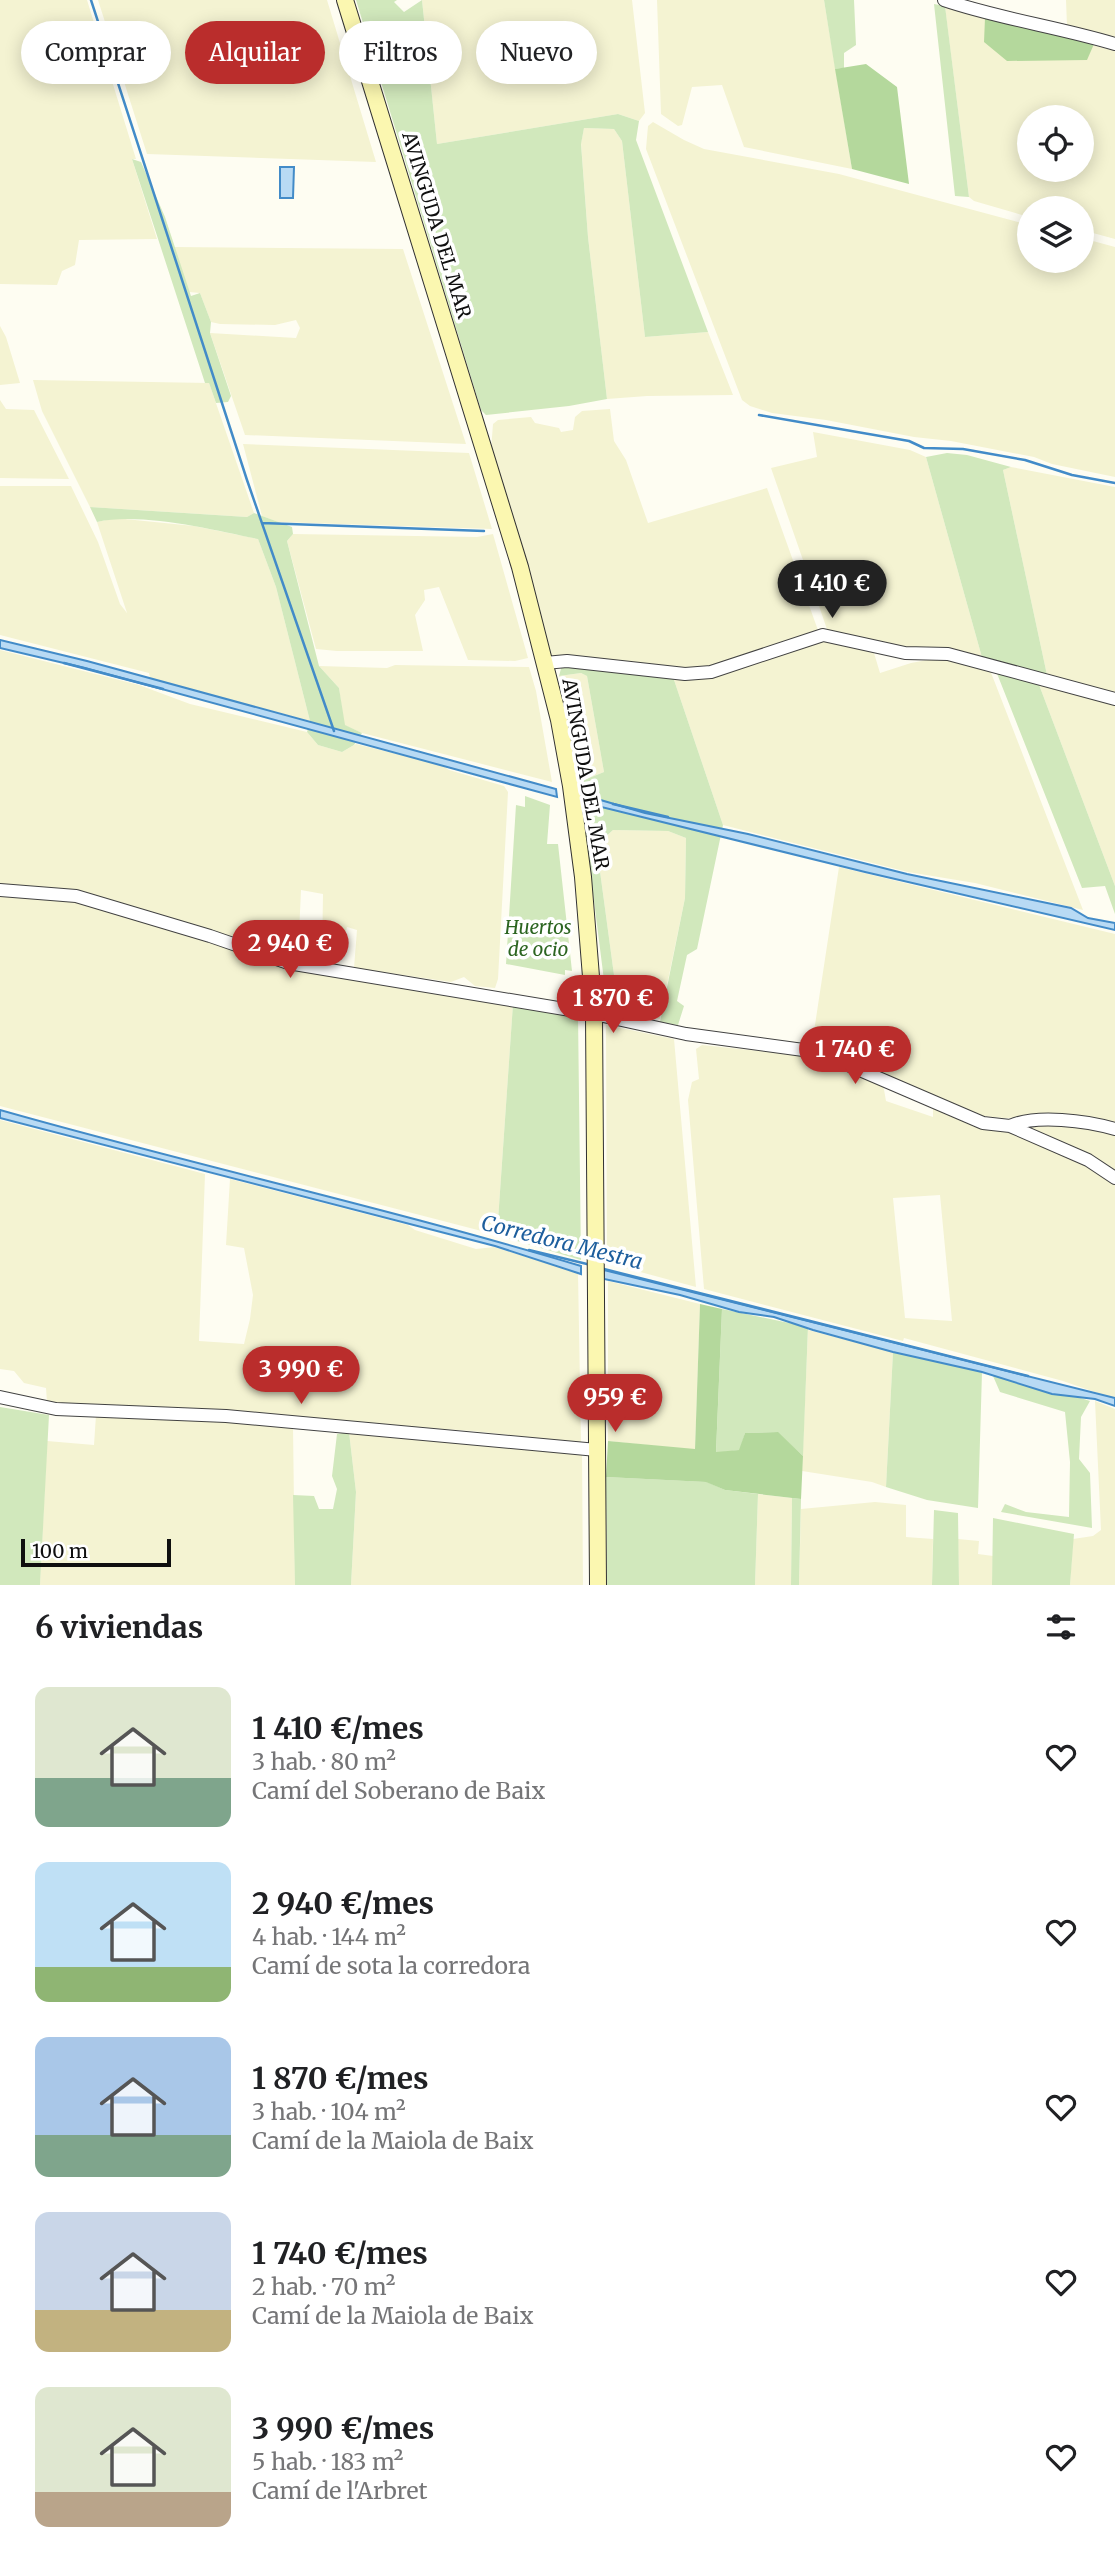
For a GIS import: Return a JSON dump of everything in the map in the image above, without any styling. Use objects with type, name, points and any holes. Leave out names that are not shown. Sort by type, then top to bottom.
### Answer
[{"type":"street","name":"AVINGUDA DEL MAR","points":[[345,0],[511,536],[559,720],[574,807],[585,899],[594,1014],[598,1585]]},
{"type":"street","points":[[944,0],[984,14],[1115,44]]},
{"type":"street","points":[[545,663],[567,662],[685,674],[711,672],[823,635],[905,653],[948,654],[1115,699]]},
{"type":"street","points":[[0,890],[76,896],[210,936],[288,963],[594,1014],[686,1034],[818,1052],[983,1123],[1010,1126],[1088,1160],[1115,1178]]},
{"type":"street","points":[[1010,1126],[1024,1120],[1093,1123],[1115,1129]]},
{"type":"street","points":[[0,1397],[56,1409],[226,1416],[597,1450]]},
{"type":"green space","points":[[0,0],[87,0],[93,21],[21,21],[21,84],[113,84],[136,159],[132,159],[157,239],[79,240],[75,265],[62,271],[57,285],[0,284]]},
{"type":"green space","points":[[98,0],[327,0],[339,40],[339,84],[352,84],[376,162],[147,154],[125,84],[171,84],[171,21],[105,21]]},
{"type":"green space","points":[[356,0],[397,0],[394,2],[404,12],[422,0],[424,21],[362,21]]},
{"type":"green space","points":[[422,0],[632,0],[645,113],[639,121],[618,114],[437,144],[431,84],[462,84],[462,21],[424,21]]},
{"type":"green space","points":[[657,0],[824,0],[852,169],[744,147],[722,85],[692,87],[682,125],[678,126],[661,114]]},
{"type":"green space","points":[[824,0],[854,0],[856,45],[844,53],[844,68],[835,69]]},
{"type":"green space","points":[[1066,0],[1115,0],[1115,40],[1067,26]]},
{"type":"green space","points":[[934,4],[945,6],[969,197],[955,196]]},
{"type":"green space","points":[[945,7],[1115,51],[1115,239],[1094,233],[1094,196],[1017,196],[1017,214],[974,201],[969,197]]},
{"type":"green space","points":[[985,18],[1094,44],[1087,60],[1007,61],[984,42]]},
{"type":"green space","points":[[866,64],[897,87],[909,184],[852,169],[835,69]]},
{"type":"green space","points":[[382,84],[431,84],[437,144],[618,114],[639,121],[636,140],[708,332],[645,337],[622,141],[614,129],[584,128],[581,144],[588,237],[607,399],[486,415],[481,410]]},
{"type":"green space","points":[[653,122],[704,149],[839,174],[1017,222],[1017,273],[1094,273],[1094,241],[1115,247],[1115,477],[1052,464],[1034,457],[951,441],[772,413],[750,406],[742,400],[646,149],[648,126]]},
{"type":"green space","points":[[584,128],[614,129],[622,141],[645,337],[708,332],[733,395],[607,399],[588,237],[581,143]]},
{"type":"green space","points":[[132,159],[141,162],[165,217],[191,296],[200,293],[211,322],[210,333],[231,396],[228,402],[216,403],[209,383],[205,383]]},
{"type":"green space","points":[[174,247],[403,249],[466,444],[245,435],[210,333],[296,338],[300,328],[296,320],[275,325],[211,322],[200,293],[189,292]]},
{"type":"green space","points":[[0,326],[6,337],[20,383],[0,385]]},
{"type":"green space","points":[[33,380],[209,383],[254,513],[247,517],[90,507],[42,411]]},
{"type":"green space","points":[[0,400],[6,409],[34,410],[69,479],[0,478]]},
{"type":"green space","points":[[610,409],[614,441],[626,460],[648,523],[767,488],[819,633],[700,669],[552,657],[491,450],[493,424],[498,420],[531,417],[535,423],[559,428],[561,432],[573,430],[575,417],[582,411]]},
{"type":"green space","points":[[813,432],[910,450],[926,457],[983,661],[914,651],[828,632],[771,468],[817,457]]},
{"type":"green space","points":[[243,444],[469,453],[492,529],[278,522],[262,516]]},
{"type":"green space","points":[[947,453],[967,455],[1011,467],[1003,470],[1047,675],[983,661],[926,457]]},
{"type":"green space","points":[[1011,467],[1115,487],[1115,696],[1047,675],[1003,470]]},
{"type":"green space","points":[[0,486],[71,486],[98,542],[120,604],[127,613],[97,522],[115,518],[194,526],[258,539],[276,587],[310,721],[150,678],[149,673],[0,635]]},
{"type":"green space","points":[[90,507],[247,517],[254,513],[292,527],[293,534],[287,541],[319,666],[339,688],[345,725],[362,733],[354,745],[342,752],[318,745],[307,732],[310,721],[276,587],[258,539],[155,521],[115,519],[97,522]]},
{"type":"green space","points":[[293,534],[477,537],[493,534],[528,658],[515,661],[468,660],[439,587],[424,590],[425,600],[415,615],[423,651],[316,649],[287,541]]},
{"type":"green space","points":[[823,639],[874,653],[880,673],[938,658],[990,670],[1083,910],[975,883],[908,872],[723,825],[673,677]]},
{"type":"green space","points":[[0,650],[139,685],[190,704],[307,732],[318,745],[342,752],[356,744],[442,765],[449,770],[504,786],[508,792],[498,979],[495,988],[475,986],[464,977],[451,982],[354,968],[357,930],[347,927],[344,938],[338,937],[337,947],[343,951],[342,959],[322,956],[323,894],[301,890],[298,956],[289,956],[197,928],[0,885]]},
{"type":"green space","points":[[395,665],[529,667],[536,691],[552,782],[362,733],[344,725],[339,688],[319,666],[387,668]]},
{"type":"green space","points":[[562,665],[673,677],[723,825],[697,949],[687,955],[677,1001],[684,1006],[678,1025],[660,1022],[685,898],[686,838],[668,831],[613,830],[602,840],[599,864],[619,1012],[608,1012],[579,782],[604,772],[587,676],[581,673],[559,676]]},
{"type":"green space","points":[[996,671],[1038,682],[1115,886],[1115,914],[1105,886],[1082,888]]},
{"type":"green space","points":[[581,673],[587,676],[604,772],[579,782],[559,676]]},
{"type":"green space","points":[[1038,682],[1115,702],[1115,886]]},
{"type":"green space","name":"Huertos de ocio","points":[[525,796],[550,805],[547,844],[558,844],[572,971],[565,970],[565,975],[506,964],[516,805],[525,807]]},
{"type":"green space","points":[[613,830],[668,831],[686,838],[685,898],[660,1019],[619,1012],[599,864],[602,840]]},
{"type":"green space","points":[[839,867],[1115,934],[1115,1127],[1070,1116],[982,1116],[811,1051]]},
{"type":"green space","points":[[0,893],[74,902],[183,932],[281,965],[513,1004],[497,1235],[0,1106]]},
{"type":"green space","points":[[513,1004],[578,1015],[581,1260],[497,1235]]},
{"type":"green space","points":[[606,1025],[674,1039],[696,1287],[607,1263]]},
{"type":"green space","points":[[702,1045],[825,1058],[883,1084],[886,1101],[933,1117],[933,1107],[1001,1129],[1078,1159],[1115,1181],[1115,1399],[1063,1381],[904,1338],[903,1341],[704,1289],[688,1100],[692,1082],[699,1079],[696,1049]],"holes":[[[940,1195],[952,1321],[905,1318],[893,1198]]]},
{"type":"green space","points":[[0,1120],[205,1174],[199,1341],[244,1344],[250,1319],[253,1295],[244,1248],[226,1245],[230,1179],[408,1225],[415,1230],[476,1249],[494,1247],[578,1273],[581,1443],[473,1431],[47,1402],[46,1388],[24,1383],[14,1371],[0,1369]]},
{"type":"green space","points":[[1020,1122],[1092,1126],[1115,1133],[1115,1172],[1019,1127]]},
{"type":"green space","points":[[608,1281],[700,1304],[695,1450],[608,1441]]},
{"type":"green space","points":[[700,1304],[722,1309],[716,1452],[739,1450],[745,1433],[778,1432],[803,1456],[801,1499],[725,1490],[706,1482],[606,1477],[608,1441],[695,1449]]},
{"type":"green space","points":[[722,1309],[808,1327],[803,1456],[777,1432],[745,1433],[740,1450],[716,1453]]},
{"type":"green space","points":[[808,1330],[893,1352],[886,1487],[872,1482],[802,1471]]},
{"type":"green space","points":[[893,1352],[982,1372],[978,1508],[927,1500],[886,1487]]},
{"type":"green space","points":[[993,1376],[1015,1377],[1090,1401],[1081,1417],[1079,1459],[1090,1473],[1092,1528],[1001,1512],[1005,1504],[1026,1512],[1069,1517],[1070,1462],[1065,1412],[1000,1392]]},
{"type":"green space","points":[[1095,1401],[1115,1409],[1115,1585],[1070,1585],[1073,1539],[1093,1536],[1101,1530]]},
{"type":"green space","points":[[0,1407],[49,1415],[40,1585],[0,1585]]},
{"type":"green space","points":[[96,1415],[293,1426],[295,1585],[40,1585],[47,1441],[94,1445]]},
{"type":"green space","points":[[349,1432],[582,1452],[583,1585],[351,1585],[356,1492]]},
{"type":"green space","points":[[349,1432],[356,1492],[351,1585],[295,1585],[293,1495],[314,1496],[319,1509],[333,1509],[337,1489],[332,1476],[337,1434]]},
{"type":"green space","points":[[606,1477],[707,1482],[725,1490],[758,1494],[755,1585],[607,1585]]},
{"type":"green space","points":[[758,1494],[792,1498],[791,1585],[755,1585]]},
{"type":"green space","points":[[792,1498],[801,1499],[799,1585],[791,1585]]},
{"type":"green space","points":[[875,1502],[906,1505],[906,1537],[933,1539],[932,1585],[799,1585],[801,1509]]},
{"type":"green space","points":[[934,1510],[958,1513],[959,1585],[932,1585]]},
{"type":"green space","points":[[993,1518],[1074,1534],[1070,1585],[992,1585]]},
{"type":"green space","points":[[958,1539],[979,1541],[978,1554],[993,1556],[992,1585],[959,1585]]},
{"type":"water","points":[[280,167],[294,167],[293,198],[280,198]]},
{"type":"water","points":[[0,640],[87,661],[556,789],[557,797],[85,668],[0,648]]},
{"type":"water","points":[[580,794],[645,813],[748,834],[907,874],[1071,908],[1088,918],[1115,923],[1115,930],[581,802]]},
{"type":"water","points":[[0,1110],[509,1245],[581,1266],[581,1274],[495,1246],[0,1118]]},
{"type":"water","points":[[604,1270],[1115,1398],[1115,1406],[1095,1399],[1052,1394],[982,1372],[893,1352],[774,1317],[739,1312],[680,1295],[604,1279]]},
{"type":"waterway","points":[[91,0],[247,480],[334,731]]},
{"type":"waterway","points":[[759,415],[909,441],[924,448],[963,449],[1025,460],[1072,475],[1115,483]]},
{"type":"waterway","points":[[262,523],[484,531]]},
{"type":"waterway","points":[[64,663],[163,689]]},
{"type":"waterway","points":[[613,804],[668,817]]},
{"type":"waterway","name":"Corredora Mestra","points":[[529,1250],[591,1265]]},
{"type":"waterway","name":"Corredora Mestra","points":[[600,1268],[1028,1376]]}]
